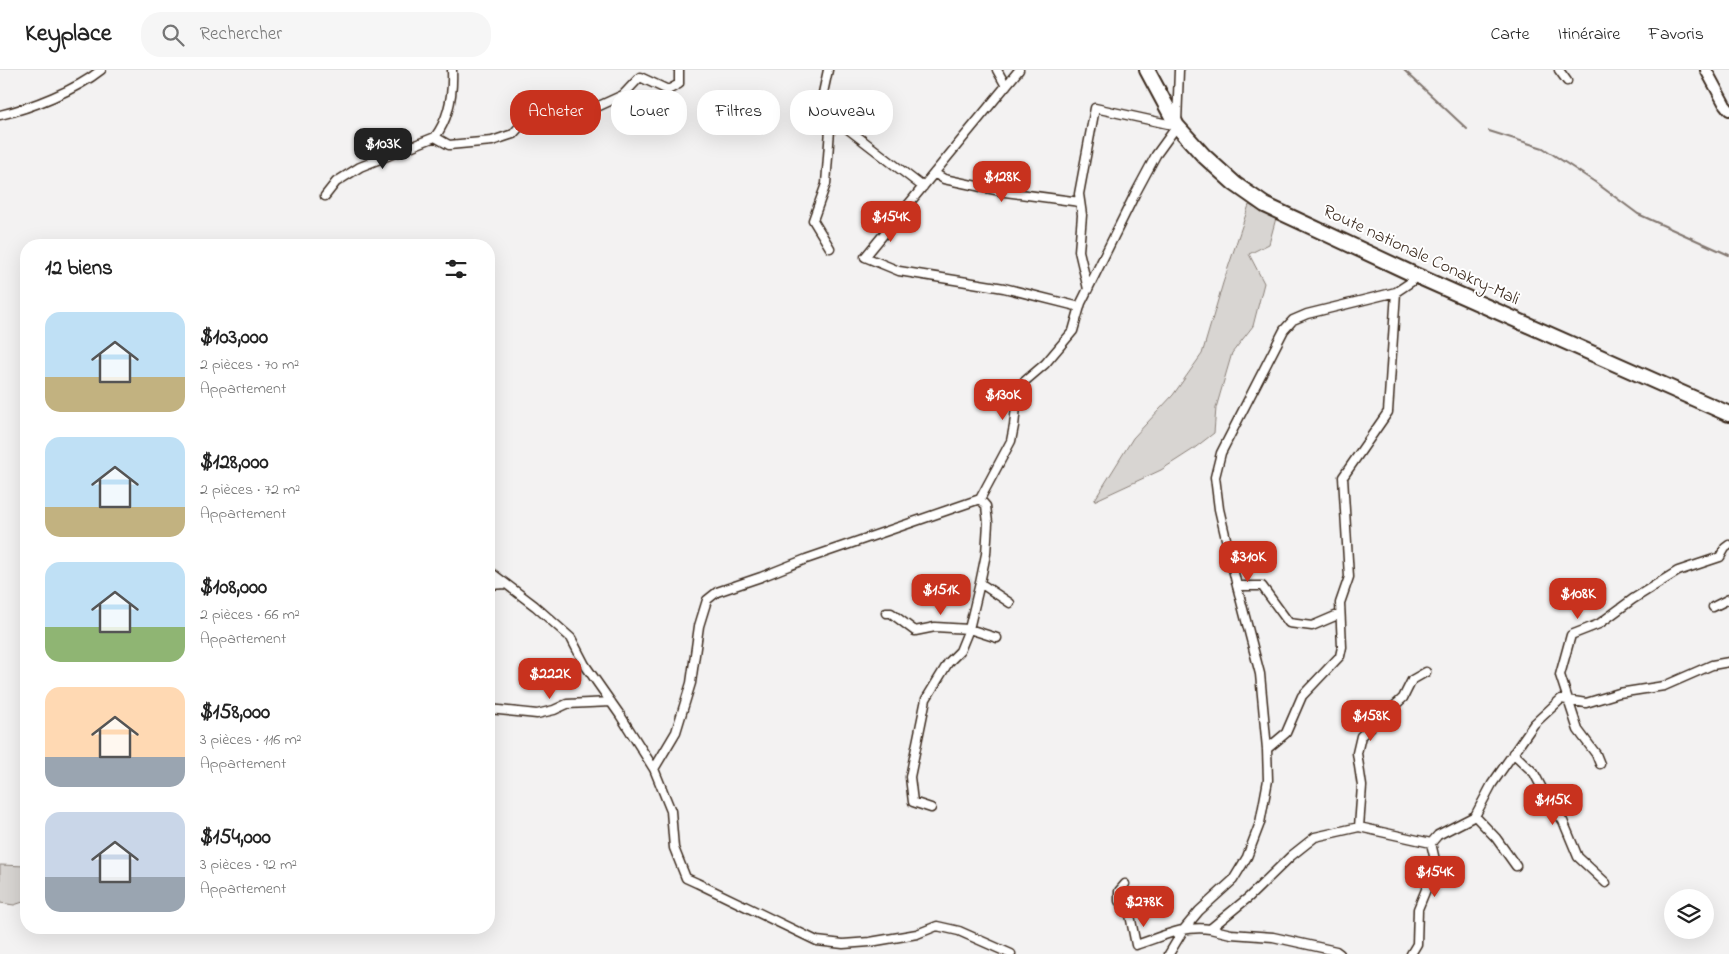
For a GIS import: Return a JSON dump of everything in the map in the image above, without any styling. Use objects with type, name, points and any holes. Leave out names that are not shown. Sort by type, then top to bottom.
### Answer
[{"type":"highway","name":"Route nationale Conakry-Mali","points":[[1147,70],[1177,126],[1204,156],[1235,184],[1265,205],[1415,275],[1729,414]]},
{"type":"street","points":[[0,115],[20,111],[52,98],[93,77],[101,70]]},
{"type":"street","points":[[325,196],[336,182],[360,167],[435,137],[443,127],[450,109],[452,70]]},
{"type":"street","points":[[435,137],[449,145],[492,141],[513,134],[530,115],[599,106],[623,95],[640,77],[668,90],[679,84],[679,70]]},
{"type":"street","points":[[824,90],[828,70]]},
{"type":"street","points":[[997,70],[1006,86]]},
{"type":"street","points":[[1019,70],[865,257],[899,271],[1004,288],[1080,307]]},
{"type":"street","points":[[654,768],[676,732],[691,683],[699,626],[708,600],[717,592],[980,499],[1011,441],[1018,387],[1045,364],[1073,331],[1088,289],[1134,196],[1156,155],[1177,126],[1179,70]]},
{"type":"street","points":[[1558,70],[1568,81]]},
{"type":"street","points":[[1706,70],[1724,105],[1729,110]]},
{"type":"street","points":[[1088,289],[1079,251],[1082,215],[1078,194],[1095,108],[1177,126]]},
{"type":"street","points":[[830,135],[826,184],[813,220],[830,248]]},
{"type":"street","points":[[856,135],[923,186]]},
{"type":"street","points":[[934,173],[944,179],[1005,192],[1080,202]]},
{"type":"street","points":[[1169,954],[1184,929],[1199,911],[1233,880],[1247,857],[1260,823],[1268,780],[1260,674],[1219,509],[1215,477],[1221,453],[1284,330],[1293,320],[1306,314],[1396,292],[1411,282],[1415,275]]},
{"type":"street","points":[[1267,749],[1286,733],[1302,696],[1340,656],[1342,648],[1340,604],[1349,576],[1343,477],[1388,412],[1396,292]]},
{"type":"street","points":[[931,808],[913,802],[910,777],[926,700],[948,664],[960,651],[969,629],[986,554],[988,523],[986,506],[980,499]]},
{"type":"street","points":[[1600,764],[1596,754],[1578,730],[1560,675],[1570,635],[1599,624],[1633,598],[1678,571],[1720,557],[1729,545]]},
{"type":"street","points":[[495,576],[535,606],[571,638],[585,665],[612,702],[654,768],[671,811],[674,848],[686,878],[817,941],[843,944],[870,942],[917,934],[937,926],[960,931],[1012,954]]},
{"type":"street","points":[[980,583],[1010,603]]},
{"type":"street","points":[[495,585],[506,584]]},
{"type":"street","points":[[1237,586],[1262,586],[1289,623],[1312,626],[1340,614]]},
{"type":"street","points":[[1713,607],[1729,599]]},
{"type":"street","points":[[886,613],[891,612],[915,631],[935,627],[969,629],[997,638]]},
{"type":"street","points":[[1431,843],[1438,835],[1475,816],[1492,784],[1534,724],[1561,699],[1586,702],[1619,693],[1664,686],[1712,666],[1729,662]]},
{"type":"street","points":[[1359,827],[1362,786],[1357,753],[1361,736],[1403,698],[1412,680],[1426,672]]},
{"type":"street","points":[[495,710],[537,714],[554,710],[567,704],[612,702]]},
{"type":"street","points":[[1513,753],[1534,773],[1548,800],[1563,821],[1578,857],[1606,883]]},
{"type":"street","points":[[1475,816],[1496,838],[1516,866]]},
{"type":"street","points":[[1210,929],[1249,897],[1290,856],[1315,837],[1359,827],[1431,843]]},
{"type":"street","points":[[1411,954],[1417,944],[1418,909],[1427,887],[1439,878],[1431,843]]},
{"type":"street","points":[[1125,884],[1119,891],[1119,901],[1130,915],[1136,945],[1184,929],[1198,928],[1231,934],[1273,938],[1336,951],[1340,954]]},
{"type":"shaded area","points":[[1249,205],[1276,218],[1269,244],[1249,254],[1264,283],[1253,326],[1232,353],[1216,408],[1214,433],[1161,470],[1094,501],[1133,438],[1173,395],[1202,354]]},
{"type":"shaded area","points":[[0,865],[20,866],[20,903],[14,905],[0,903]]},
{"type":"waterway","points":[[1404,70],[1467,129]]},
{"type":"waterway","points":[[1489,131],[1543,148],[1595,182],[1638,214],[1729,255]]}]
